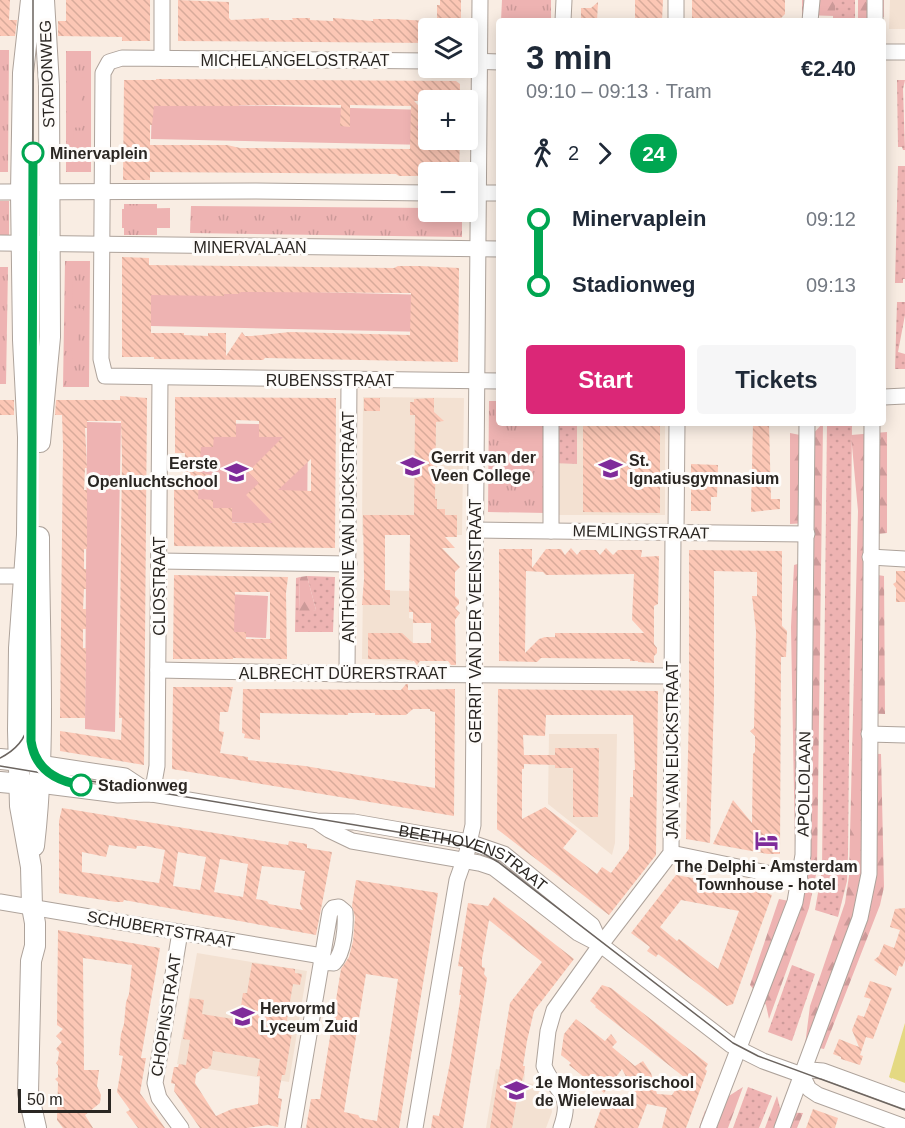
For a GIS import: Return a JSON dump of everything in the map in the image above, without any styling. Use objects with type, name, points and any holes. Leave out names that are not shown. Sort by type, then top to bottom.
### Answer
[{"type":"main road","name":"STADIONWEG","points":[[29,784],[39,763],[42,644],[27,536],[28,437],[22,340],[23,73],[31,0]]},
{"type":"main road","name":"STADIONWEG","points":[[36,1128],[28,1093],[31,961],[26,924],[32,907],[31,867],[38,814],[29,784],[10,760],[19,648],[32,576],[39,434],[50,337],[49,85],[44,0]]},
{"type":"main road","name":"BEETHOVENSTRAAT","points":[[10,760],[39,763]]},
{"type":"main road","name":"BEETHOVENSTRAAT","points":[[0,782],[29,784]]},
{"type":"street","points":[[160,378],[105,376],[101,359],[103,74],[105,67],[116,59],[162,58],[162,0]]},
{"type":"street","name":"GERRIT VAN DER VEENSTRAAT","points":[[478,18],[480,0]]},
{"type":"street","points":[[563,18],[564,0]]},
{"type":"street","points":[[676,0],[676,18]]},
{"type":"street","points":[[810,18],[812,0]]},
{"type":"street","points":[[875,0],[875,18]]},
{"type":"street","points":[[886,52],[905,52]]},
{"type":"street","name":"MICHELANGELOSTRAAT","points":[[162,58],[418,61]]},
{"type":"street","points":[[478,61],[496,62]]},
{"type":"street","name":"GERRIT VAN DER VEENSTRAAT","points":[[473,78],[473,162]]},
{"type":"street","points":[[0,192],[418,193]]},
{"type":"street","points":[[478,193],[496,193]]},
{"type":"street","name":"GERRIT VAN DER VEENSTRAAT","points":[[415,1128],[459,873],[473,825],[477,381],[475,222]]},
{"type":"street","name":"MINERVALAAN","points":[[0,243],[496,249]]},
{"type":"street","name":"RUBENSSTRAAT","points":[[160,378],[496,381]]},
{"type":"street","name":"CLIOSTRAAT","points":[[152,794],[158,766],[160,378]]},
{"type":"street","name":"ANTHONIE VAN DIJCKSTRAAT","points":[[346,674],[349,564],[349,380]]},
{"type":"street","points":[[886,397],[905,396]]},
{"type":"street","points":[[551,426],[551,531]]},
{"type":"street","name":"JAN VAN EIJCKSTRAAT","points":[[561,1128],[567,1105],[562,1092],[544,1065],[551,1017],[601,945],[672,853],[672,676],[677,426]]},
{"type":"street","name":"APOLLOLAAN","points":[[708,1128],[795,902],[804,855],[807,426]]},
{"type":"street","points":[[782,1128],[860,918],[869,874],[872,426]]},
{"type":"street","name":"MEMLINGSTRAAT","points":[[475,530],[807,534]]},
{"type":"street","points":[[870,557],[905,559]]},
{"type":"street","points":[[159,561],[349,564]]},
{"type":"street","points":[[0,576],[32,576]]},
{"type":"street","name":"ALBRECHT DÜRERSTRAAT","points":[[158,670],[346,674],[672,676]]},
{"type":"street","points":[[869,734],[905,735]]},
{"type":"street","name":"BEETHOVENSTRAAT","points":[[39,763],[125,776],[152,794]]},
{"type":"street","name":"BEETHOVENSTRAAT","points":[[29,784],[118,795],[152,794],[316,821],[354,822],[469,842],[504,854],[592,925],[601,945]]},
{"type":"street","name":"BEETHOVENSTRAAT","points":[[316,821],[352,841],[464,860],[494,868],[578,933],[601,945],[710,1030],[738,1048],[763,1061],[802,1075],[809,1089],[818,1095],[905,1127]]},
{"type":"street","points":[[672,853],[800,880]]},
{"type":"street","name":"SCHUBERTSTRAAT","points":[[0,902],[180,932],[322,959],[293,1128]]},
{"type":"street","name":"CHOPINSTRAAT","points":[[180,932],[155,1083],[159,1098],[181,1128]]},
{"type":"street","name":"BEETHOVENSTRAAT","points":[[802,1075],[810,1070],[823,1071],[905,1101]]},
{"type":"shaded area","points":[[890,0],[905,0],[905,29],[889,29]]},
{"type":"shaded area","name":"Gerrit van der Veen College","points":[[363,397],[464,398],[462,535],[362,535]]},
{"type":"shaded area","name":"St. Ignatiusgymnasium","points":[[556,426],[665,426],[665,515],[556,515]]},
{"type":"shaded area","points":[[363,590],[410,591],[409,618],[413,619],[413,662],[362,659]]},
{"type":"shaded area","points":[[549,734],[617,734],[615,843],[612,855],[548,804]]},
{"type":"shaded area","name":"Hervormd Lyceum Zuid","points":[[197,953],[307,971],[289,1082],[177,1064]]},
{"type":"shaded area","points":[[905,1023],[905,1128],[875,1128],[892,1079],[889,1077]]},
{"type":"shaded area","name":"1e Montessorischool de Wielewaal","points":[[496,1069],[525,1074],[524,1083],[536,1084],[549,1098],[552,1112],[546,1128],[486,1128]]},
{"type":"green space","points":[[502,0],[551,0],[551,18],[501,18]]},
{"type":"green space","points":[[802,0],[835,0],[835,16],[802,15]]},
{"type":"green space","points":[[833,0],[855,0],[855,18],[833,18]]},
{"type":"green space","points":[[858,0],[884,0],[884,17],[858,18]]},
{"type":"green space","points":[[0,50],[9,50],[8,172],[0,172]]},
{"type":"green space","points":[[66,51],[91,51],[91,172],[66,172]]},
{"type":"green space","points":[[68,71],[85,74],[85,77],[81,78],[81,128],[76,127],[73,131],[74,145],[67,148],[68,90]]},
{"type":"green space","points":[[897,80],[905,80],[903,89],[905,150],[898,147]]},
{"type":"green space","points":[[152,103],[418,110],[418,145],[151,139]]},
{"type":"green space","points":[[898,166],[905,166],[905,279],[903,283],[895,283]]},
{"type":"green space","points":[[0,201],[9,201],[9,235],[0,235]]},
{"type":"green space","points":[[124,204],[157,204],[157,235],[124,235]]},
{"type":"green space","points":[[191,206],[418,208],[418,222],[462,222],[462,237],[190,233]]},
{"type":"green space","points":[[170,208],[170,228],[122,228],[122,209]]},
{"type":"green space","points":[[65,261],[90,261],[89,387],[63,387]]},
{"type":"green space","points":[[0,267],[8,267],[6,384],[0,384]]},
{"type":"green space","points":[[72,279],[73,309],[83,309],[83,317],[78,318],[78,359],[73,359],[65,321],[66,280]]},
{"type":"green space","points":[[151,288],[430,295],[429,332],[151,326]]},
{"type":"green space","points":[[897,302],[905,302],[905,315],[898,352],[905,354],[905,369],[895,369]]},
{"type":"green space","points":[[489,401],[496,401],[496,426],[546,426],[546,513],[488,512]]},
{"type":"green space","points":[[87,422],[121,423],[115,732],[85,729]]},
{"type":"green space","points":[[198,423],[308,425],[307,524],[197,522]]},
{"type":"green space","points":[[553,426],[577,426],[577,464],[553,463]]},
{"type":"green space","points":[[823,426],[817,870],[809,908],[769,1019],[766,1005],[750,985],[779,899],[799,903],[805,849],[795,847],[791,627],[794,565],[808,561],[807,523],[790,524],[790,433],[810,437]]},
{"type":"green space","points":[[827,426],[852,426],[848,855],[847,881],[838,917],[815,910],[822,870]]},
{"type":"green space","points":[[887,432],[887,533],[866,535],[865,573],[884,576],[885,714],[862,713],[862,753],[881,754],[884,887],[880,905],[824,1049],[805,1045],[810,1006],[845,903],[849,876],[858,511],[851,435]]},
{"type":"green space","points":[[509,438],[545,438],[545,446],[509,447]]},
{"type":"green space","points":[[307,576],[335,577],[333,632],[295,632],[296,578],[300,577],[299,612],[316,610]]},
{"type":"green space","points":[[307,576],[316,610],[304,614],[299,612],[300,577]]},
{"type":"green space","points":[[227,594],[268,596],[266,638],[192,635]]},
{"type":"green space","points":[[792,965],[815,974],[792,1041],[768,1032]]},
{"type":"green space","points":[[743,1087],[728,1128],[699,1128],[705,1111]]},
{"type":"green space","points":[[748,1087],[772,1096],[759,1128],[733,1128]]},
{"type":"green space","points":[[777,1096],[781,1112],[803,1113],[797,1128],[765,1128]]},
{"type":"pier","points":[[892,1078],[905,1083],[905,1128],[874,1128]]},
{"type":"building","points":[[0,0],[10,0],[9,20],[17,20],[15,36],[0,36]]},
{"type":"building","points":[[66,0],[150,0],[150,41],[122,41],[122,37],[58,36],[58,21],[66,21]]},
{"type":"building","points":[[178,0],[229,2],[231,20],[310,18],[310,20],[333,21],[333,18],[373,21],[373,19],[418,20],[418,43],[178,41]]},
{"type":"building","points":[[440,0],[461,0],[461,18],[437,18],[437,5],[440,5]]},
{"type":"building","points":[[635,0],[663,0],[662,18],[635,18]]},
{"type":"building","points":[[692,0],[785,0],[785,14],[781,18],[692,18]]},
{"type":"building","points":[[598,2],[597,18],[581,18],[581,8],[591,8]]},
{"type":"building","points":[[124,80],[456,81],[460,84],[460,90],[418,90],[418,101],[414,101],[418,105],[418,125],[416,127],[418,129],[418,150],[460,150],[459,162],[418,162],[418,176],[150,172],[150,180],[123,180]],"holes":[[[341,105],[340,126],[350,127],[350,105],[411,106],[410,149],[150,145],[150,125],[152,125],[154,106]]]},
{"type":"building","points":[[122,257],[149,258],[149,265],[459,268],[458,362],[122,357]],"holes":[[[241,292],[411,293],[410,335],[290,332],[245,336],[242,332],[226,356],[226,333],[208,333],[208,336],[151,333],[151,295],[224,296],[224,294]]]},
{"type":"building","points":[[120,396],[147,398],[144,765],[60,751],[60,731],[121,740],[122,718],[119,718],[122,458],[121,421],[87,421],[87,428],[85,428],[87,468],[85,468],[84,490],[87,490],[87,549],[84,549],[86,589],[84,589],[83,609],[86,609],[86,629],[83,629],[83,648],[86,648],[85,718],[60,718],[63,445],[62,415],[55,415],[56,400],[120,400]]},
{"type":"building","points":[[175,397],[336,398],[335,548],[174,546],[174,490],[178,490],[178,478],[184,478],[185,453],[175,453]],"holes":[[[236,420],[259,421],[259,437],[283,437],[248,472],[259,483],[246,495],[273,523],[232,523],[232,508],[213,508],[213,500],[198,499],[199,481],[211,475],[199,472],[201,447],[213,447],[214,437],[236,437]],[[311,459],[311,491],[278,490]]]},
{"type":"building","points":[[364,398],[380,398],[380,411],[364,411]]},
{"type":"building","points":[[434,398],[434,412],[444,421],[436,422],[435,499],[437,499],[437,509],[445,509],[445,515],[457,515],[457,537],[445,537],[455,548],[442,548],[460,567],[455,572],[455,596],[459,604],[455,608],[460,613],[455,620],[456,665],[451,665],[448,661],[420,661],[417,665],[414,661],[404,659],[368,659],[368,633],[402,633],[413,643],[431,643],[431,623],[413,623],[413,612],[409,612],[410,535],[385,535],[385,590],[390,590],[390,605],[362,605],[363,515],[414,515],[415,415],[410,415],[410,402],[414,402],[414,399]]},
{"type":"building","points":[[0,400],[14,400],[14,415],[0,415]]},
{"type":"building","name":"St. Ignatiusgymnasium","points":[[583,426],[660,426],[660,513],[583,512]]},
{"type":"building","points":[[753,426],[769,426],[771,499],[780,499],[780,509],[751,512]]},
{"type":"building","points":[[691,464],[718,465],[717,497],[711,497],[711,511],[691,511]]},
{"type":"building","points":[[571,548],[577,555],[581,550],[596,550],[600,555],[606,548],[613,555],[618,550],[642,550],[641,557],[659,556],[658,604],[654,606],[654,644],[657,653],[654,656],[654,663],[630,661],[630,659],[541,658],[537,662],[499,661],[499,549],[532,549],[532,568],[546,549],[561,549],[565,555]],"holes":[[[526,571],[543,572],[546,575],[634,574],[632,620],[644,633],[555,633],[555,637],[539,639],[525,653]]]},
{"type":"building","points":[[689,550],[782,551],[782,626],[787,631],[786,657],[781,657],[780,854],[713,844],[733,800],[752,823],[755,736],[750,731],[754,728],[756,631],[752,596],[757,596],[757,572],[714,571],[714,697],[710,843],[686,839]]},
{"type":"building","points":[[896,571],[905,571],[905,602],[896,602],[896,588],[893,584],[896,582]]},
{"type":"building","points":[[174,575],[288,577],[286,593],[287,659],[173,659]],"holes":[[[235,592],[270,592],[270,639],[246,639],[246,632],[234,632]]]},
{"type":"building","points":[[408,684],[408,690],[455,689],[454,816],[172,769],[173,687],[233,687],[228,712],[220,712],[219,731],[224,732],[220,753],[248,757],[248,760],[305,766],[435,788],[435,712],[430,709],[413,709],[406,715],[260,713],[260,740],[244,738],[245,734],[242,733],[243,689],[401,690]]},
{"type":"building","points":[[498,689],[658,691],[656,855],[609,915],[497,829]],"holes":[[[546,715],[633,715],[635,770],[633,770],[633,797],[630,797],[629,849],[611,873],[602,867],[597,874],[563,848],[577,831],[545,807],[522,819],[522,769],[524,769],[524,764],[573,768],[573,817],[598,817],[599,748],[555,748],[555,755],[524,755],[523,735],[545,736]]]},
{"type":"building","points":[[62,808],[288,845],[289,841],[307,844],[307,848],[332,852],[316,935],[124,900],[116,902],[59,893],[59,821]],"holes":[[[109,845],[136,849],[137,846],[145,846],[165,850],[159,883],[82,872],[82,852],[106,857]],[[178,852],[206,857],[200,890],[173,886]],[[220,859],[248,864],[243,897],[214,892]],[[262,866],[305,871],[300,904],[303,910],[269,904],[267,901],[256,899]]]},
{"type":"building","points":[[676,875],[759,890],[772,895],[733,1004],[727,1006],[658,954],[656,957],[647,951],[650,947],[631,933]],"holes":[[[681,900],[739,911],[718,969],[660,927]]]},
{"type":"building","points":[[356,880],[438,893],[399,1128],[306,1128],[311,1099],[320,1099],[341,969],[349,957],[353,941],[355,917],[352,906]],"holes":[[[366,974],[398,979],[377,1121],[360,1118],[358,1115],[344,1112]]]},
{"type":"building","points":[[494,897],[574,959],[534,1011],[523,1066],[525,1066],[524,1074],[520,1081],[512,1128],[490,1128],[510,1003],[542,962],[489,920],[482,959],[482,967],[485,968],[484,974],[487,978],[463,1128],[431,1128],[433,1115],[439,1116],[450,1063],[461,995],[459,995],[463,967],[458,966],[468,903],[488,906]]},
{"type":"building","points":[[905,908],[905,960],[902,967],[899,966],[896,976],[874,960],[879,956],[884,944],[894,948],[900,930],[890,927],[895,909]]},
{"type":"building","points":[[58,930],[160,948],[141,1058],[146,1058],[140,1093],[165,1128],[138,1128],[126,1112],[130,1110],[117,1092],[123,1056],[119,1055],[121,1034],[132,965],[83,958],[84,1070],[99,1070],[97,1086],[101,1095],[100,1103],[85,1115],[93,1128],[63,1128],[57,1120],[58,1082],[55,1079],[58,1077],[56,1063],[59,1052],[56,1049],[62,1042],[56,1036],[63,1029],[57,1025]]},
{"type":"building","points":[[252,963],[295,969],[295,973],[302,974],[300,985],[293,984],[286,1025],[293,1027],[285,1075],[282,1075],[278,1098],[282,1099],[278,1127],[268,1125],[247,1128],[200,1128],[174,1091],[175,1084],[171,1083],[174,1067],[178,1067],[179,1064],[186,1065],[190,1040],[183,1039],[190,998],[204,1000],[202,1014],[239,1020],[243,993],[247,993]],"holes":[[[213,1051],[260,1059],[257,1076],[260,1076],[258,1104],[232,1109],[216,1116],[195,1083],[196,1074],[211,1065]]]},
{"type":"building","points":[[870,981],[892,988],[873,1039],[866,1037],[860,1055],[863,1056],[860,1065],[833,1054],[839,1039],[859,1047],[852,1030],[858,1015],[864,1017],[871,999],[864,997]]},
{"type":"building","points":[[602,985],[611,988],[708,1064],[686,1128],[662,1128],[667,1108],[647,1104],[638,1128],[594,1128],[605,1098],[634,1108],[633,1090],[622,1069],[604,1093],[569,1065],[571,1063],[561,1055],[564,1034],[576,1019],[605,1041],[611,1034],[617,1042],[612,1047],[635,1066],[643,1061],[651,1073],[657,1094],[672,1095],[684,1077],[595,1007],[590,1001]]},
{"type":"building","points":[[813,1109],[838,1118],[835,1128],[806,1128]]},
{"type":"tram line","points":[[33,0],[31,741],[38,760],[51,775]]},
{"type":"tram line","name":"24","points":[[33,153],[31,741],[33,752],[43,768],[55,777],[81,785]]},
{"type":"tram line","points":[[0,758],[18,744],[28,725]]},
{"type":"tram line","points":[[0,766],[446,840],[478,850],[498,862],[733,1043],[758,1056],[905,1110]]},
{"type":"place","name":"Minervaplein","points":[[33,153]]},
{"type":"place","name":"Gerrit van der Veen College","points":[[413,466]]},
{"type":"place","name":"St. Ignatiusgymnasium","points":[[611,469]]},
{"type":"place","name":"Eerste Openluchtschool","points":[[236,472]]},
{"type":"place","name":"Stadionweg","points":[[81,785]]},
{"type":"place","name":"The Delphi - Amsterdam Townhouse - hotel","points":[[766,841]]},
{"type":"place","name":"Hervormd Lyceum Zuid","points":[[242,1017]]},
{"type":"place","name":"1e Montessorischool de Wielewaal","points":[[517,1091]]}]
